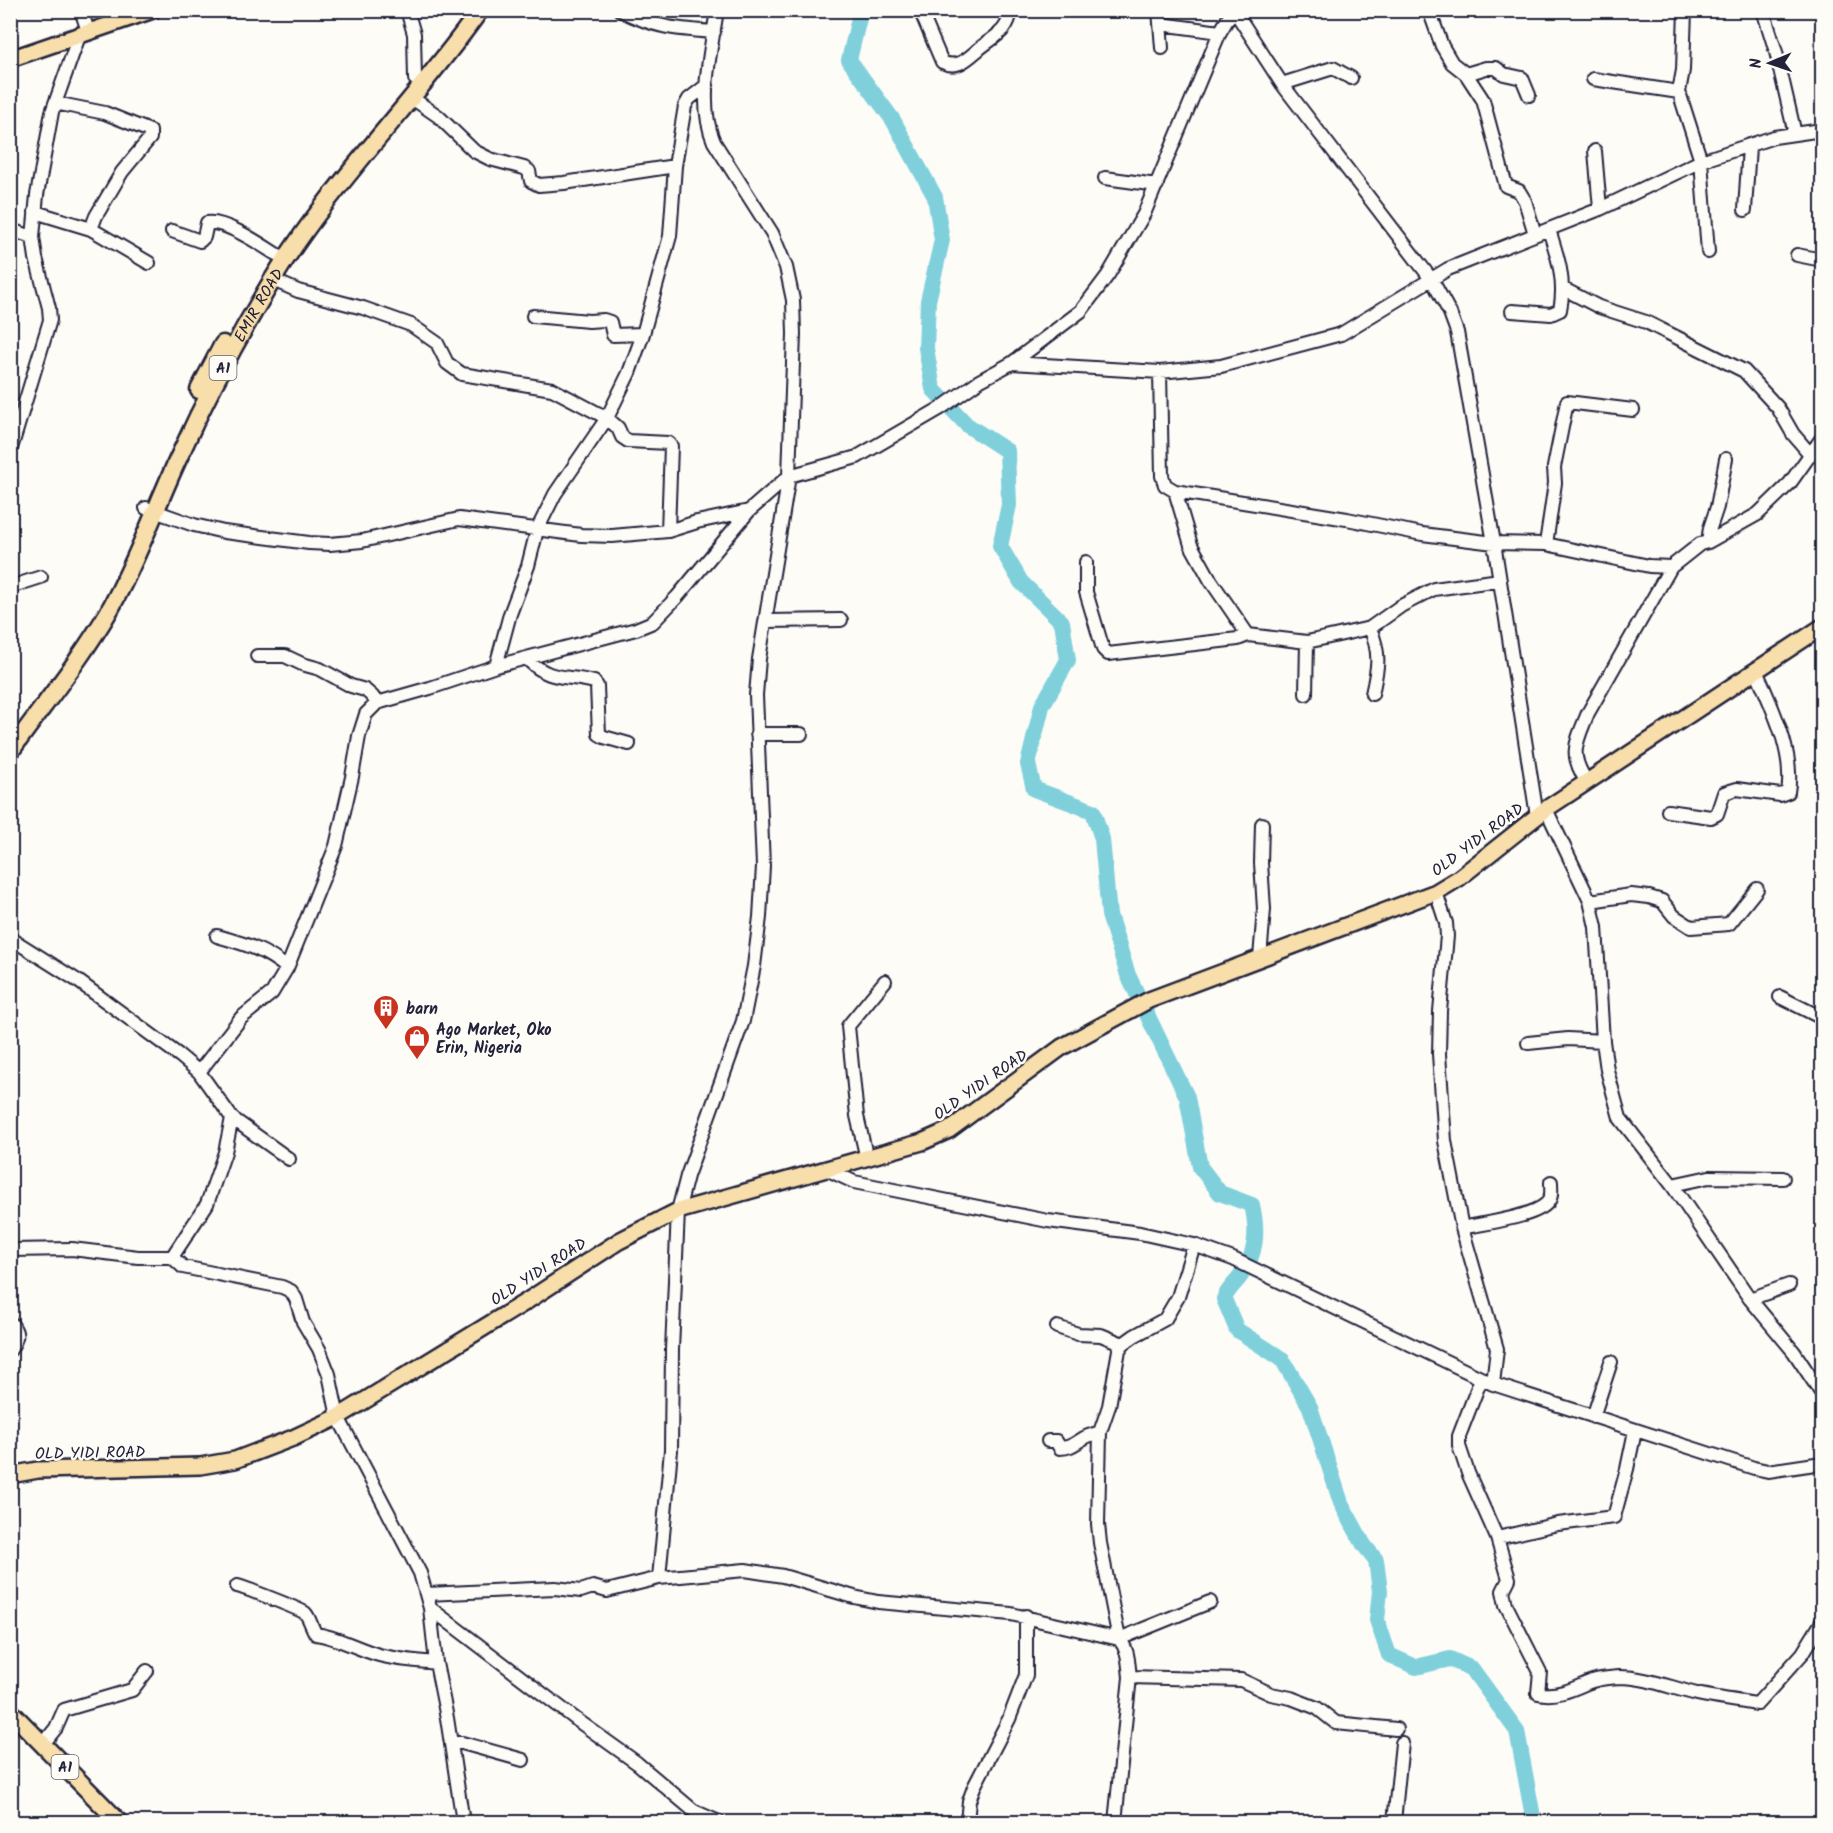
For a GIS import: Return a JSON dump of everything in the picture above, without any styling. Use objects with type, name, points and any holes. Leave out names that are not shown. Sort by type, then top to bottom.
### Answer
[{"type":"highway","name":"EMIR ROAD","points":[[10,752],[65,679],[109,610],[210,367],[276,254],[311,205],[469,10]]},
{"type":"highway","name":"EMIR ROAD","points":[[10,739],[64,667],[78,644],[235,344],[273,280],[321,210],[480,10]]},
{"type":"highway","name":"A1","points":[[10,1711],[119,1822]]},
{"type":"highway","name":"A1","points":[[10,1723],[104,1822]]},
{"type":"main road","points":[[10,59],[83,31],[129,10]]},
{"type":"main road","points":[[10,51],[153,10]]},
{"type":"main road","name":"OLD YIDI ROAD","points":[[10,1475],[38,1470],[200,1466],[234,1460],[293,1438],[338,1417],[524,1303],[619,1240],[678,1210],[922,1142],[949,1130],[1062,1047],[1142,1003],[1436,892],[1459,878],[1542,812],[1822,627]]},
{"type":"street","points":[[10,452],[15,420],[50,320],[33,237],[35,212],[44,149],[55,103],[83,31],[81,10]]},
{"type":"street","points":[[407,10],[414,34],[415,79]]},
{"type":"street","points":[[620,10],[644,22],[666,28],[714,32]]},
{"type":"street","points":[[659,1578],[671,1450],[672,1350],[678,1210],[687,1176],[742,1021],[754,966],[763,866],[757,686],[759,659],[789,476],[794,334],[792,300],[786,267],[772,233],[714,142],[708,128],[707,85],[717,10]]},
{"type":"street","points":[[920,10],[942,62],[949,65],[958,64],[992,42],[1007,26],[1011,10]]},
{"type":"street","points":[[1159,10],[1162,48]]},
{"type":"street","points":[[200,1072],[241,1018],[272,993],[287,968],[336,846],[359,736],[366,714],[377,703],[496,666],[636,629],[653,622],[749,511],[789,476],[857,457],[1012,363],[1082,311],[1108,275],[1144,213],[1220,32],[1234,10],[1282,84],[1432,280],[1450,313],[1457,332],[1542,812],[1590,901],[1596,927],[1606,1070],[1620,1118],[1672,1185],[1749,1299],[1794,1352],[1822,1394]]},
{"type":"street","points":[[1429,10],[1452,63],[1466,74],[1483,99],[1506,186],[1519,190],[1525,201],[1535,234]]},
{"type":"street","points":[[1685,10],[1683,70],[1679,92],[1701,160],[1708,252]]},
{"type":"street","points":[[1763,10],[1776,52],[1795,134]]},
{"type":"street","points":[[1161,24],[1220,32]]},
{"type":"street","points":[[1282,84],[1334,68],[1351,78]]},
{"type":"street","points":[[1466,74],[1486,68],[1496,68],[1504,74],[1521,78],[1529,95]]},
{"type":"street","points":[[1593,79],[1679,92]]},
{"type":"street","points":[[496,666],[537,530],[555,494],[607,418],[629,373],[643,334],[670,236],[675,166],[685,106],[689,99],[707,85]]},
{"type":"street","points":[[412,98],[438,116],[474,151],[490,159],[524,168],[529,171],[531,181],[539,185],[675,166]]},
{"type":"street","points":[[55,103],[105,113],[150,131],[150,138],[122,172],[96,216],[91,229]]},
{"type":"street","points":[[1012,363],[1160,372],[1221,366],[1341,334],[1448,269],[1600,209],[1701,160],[1774,138],[1822,130]]},
{"type":"street","points":[[1745,210],[1749,146]]},
{"type":"street","points":[[1595,151],[1600,209]]},
{"type":"street","points":[[1105,178],[1157,185]]},
{"type":"street","points":[[35,212],[91,229],[150,263]]},
{"type":"street","points":[[172,231],[201,241],[207,223],[219,223],[276,254]]},
{"type":"street","points":[[10,230],[33,237]]},
{"type":"street","points":[[1512,311],[1551,314],[1560,310],[1561,267],[1549,230]]},
{"type":"street","points":[[1797,255],[1822,260]]},
{"type":"street","points":[[273,280],[298,291],[363,308],[411,325],[437,343],[447,363],[462,374],[552,389],[607,418],[628,441],[665,441],[671,446],[668,531]]},
{"type":"street","points":[[1562,288],[1599,308],[1646,322],[1744,371],[1778,408],[1793,434],[1810,454]]},
{"type":"street","points":[[533,316],[589,321],[604,320],[610,322],[613,335],[643,334]]},
{"type":"street","points":[[1160,372],[1162,476],[1165,485],[1175,491],[1347,519],[1422,534],[1494,543],[1546,544],[1649,566],[1671,567]]},
{"type":"street","points":[[1546,544],[1555,483],[1554,467],[1567,402],[1633,410]]},
{"type":"street","points":[[1587,782],[1577,768],[1574,751],[1582,728],[1588,713],[1671,567],[1700,544],[1708,542],[1758,514],[1790,483],[1822,438]]},
{"type":"street","points":[[1708,542],[1726,459]]},
{"type":"street","points":[[1175,491],[1191,545],[1211,581],[1248,635]]},
{"type":"street","points":[[150,509],[194,525],[224,532],[330,544],[362,541],[459,519],[581,535],[612,536],[668,531],[749,511]]},
{"type":"street","points":[[1086,562],[1086,592],[1102,649],[1108,654],[1238,639],[1248,635],[1308,642],[1370,628],[1401,606],[1434,589],[1500,580]]},
{"type":"street","points":[[10,587],[41,577]]},
{"type":"street","points":[[766,621],[841,620]]},
{"type":"street","points":[[1370,628],[1376,642],[1378,665],[1372,694]]},
{"type":"street","points":[[1306,694],[1308,642]]},
{"type":"street","points":[[257,656],[285,656],[320,669],[351,686],[365,690],[377,703]]},
{"type":"street","points":[[528,659],[538,669],[550,675],[563,679],[594,682],[597,687],[599,734],[629,744]]},
{"type":"street","points":[[1668,811],[1711,817],[1717,814],[1724,793],[1737,789],[1780,795],[1788,792],[1790,784],[1784,736],[1756,670]]},
{"type":"street","points":[[757,734],[801,734]]},
{"type":"street","points":[[1260,958],[1264,909],[1261,863],[1262,824]]},
{"type":"street","points":[[1590,901],[1631,895],[1649,897],[1662,901],[1674,916],[1691,927],[1719,925],[1729,924],[1756,889]]},
{"type":"street","points":[[1436,892],[1446,923],[1447,936],[1440,1011],[1439,1054],[1445,1141],[1462,1228],[1497,1349],[1487,1382],[1459,1436],[1459,1446],[1468,1473],[1497,1538],[1509,1579],[1503,1591],[1506,1605],[1540,1672],[1538,1693],[1549,1695],[1576,1689],[1588,1682],[1603,1678],[1622,1677],[1652,1681],[1696,1694],[1756,1704],[1803,1653],[1822,1622]]},
{"type":"street","points":[[217,936],[254,946],[271,955],[287,968]]},
{"type":"street","points":[[10,938],[78,981],[200,1072],[232,1118],[289,1159]]},
{"type":"street","points":[[867,1159],[857,1116],[848,1026],[885,981]]},
{"type":"street","points":[[1780,997],[1822,1018]]},
{"type":"street","points":[[1528,1043],[1568,1039],[1603,1041]]},
{"type":"street","points":[[172,1257],[207,1204],[225,1152],[232,1118]]},
{"type":"street","points":[[826,1169],[854,1182],[1048,1221],[1140,1233],[1194,1245],[1233,1259],[1487,1382],[1635,1431],[1768,1471],[1822,1463]]},
{"type":"street","points":[[1672,1185],[1709,1178],[1783,1178]]},
{"type":"street","points":[[1462,1228],[1500,1221],[1545,1205],[1551,1197],[1551,1182]]},
{"type":"street","points":[[1115,1822],[1130,1677],[1128,1654],[1119,1639],[1099,1534],[1100,1432],[1108,1406],[1119,1350],[1123,1344],[1165,1319],[1178,1297],[1194,1245]]},
{"type":"street","points":[[10,1250],[72,1249],[138,1257],[172,1257],[183,1267],[282,1287],[291,1291],[303,1322],[319,1349],[328,1374],[338,1417],[420,1573],[427,1594],[436,1664],[463,1822]]},
{"type":"street","points":[[1749,1299],[1789,1285]]},
{"type":"street","points":[[10,1322],[16,1329],[16,1340],[10,1350]]},
{"type":"street","points":[[1057,1327],[1078,1334],[1101,1335],[1123,1344]]},
{"type":"street","points":[[1593,1417],[1611,1362]]},
{"type":"street","points":[[1497,1538],[1558,1524],[1614,1517],[1628,1469],[1635,1431]]},
{"type":"street","points":[[1048,1441],[1056,1441],[1060,1448],[1071,1447],[1084,1438],[1100,1432]]},
{"type":"street","points":[[427,1594],[555,1588],[581,1591],[593,1587],[608,1591],[659,1578],[746,1570],[783,1576],[878,1602],[1026,1616],[1119,1639],[1210,1602]]},
{"type":"street","points":[[237,1586],[303,1611],[309,1617],[309,1624],[316,1634],[332,1636],[385,1657],[436,1664]]},
{"type":"street","points":[[430,1608],[637,1763],[694,1811],[711,1821]]},
{"type":"street","points":[[967,1822],[969,1801],[974,1787],[1009,1719],[1026,1675],[1026,1616]]},
{"type":"street","points":[[43,1744],[56,1728],[64,1710],[132,1690],[147,1671]]},
{"type":"street","points":[[1130,1677],[1241,1680],[1271,1694],[1291,1698],[1317,1708],[1336,1723],[1396,1730]]},
{"type":"street","points":[[451,1743],[462,1743],[523,1760]]},
{"type":"street","points":[[1394,1822],[1402,1743]]},
{"type":"waterway","points":[[861,10],[849,60],[893,120],[935,197],[942,240],[928,301],[926,348],[933,389],[967,425],[1007,451],[1009,505],[1000,546],[1021,582],[1062,622],[1068,660],[1042,706],[1028,764],[1034,789],[1093,811],[1102,839],[1109,915],[1128,975],[1187,1097],[1200,1167],[1220,1193],[1252,1205],[1255,1224],[1253,1251],[1246,1268],[1224,1299],[1237,1330],[1282,1359],[1310,1407],[1341,1503],[1364,1545],[1376,1560],[1380,1591],[1377,1620],[1389,1655],[1416,1667],[1450,1659],[1472,1669],[1517,1731],[1534,1822]]},
{"type":"place","name":"barn","points":[[386,1031]]},
{"type":"place","name":"Ago Market, Oko Erin, Nigeria","points":[[417,1061]]}]
